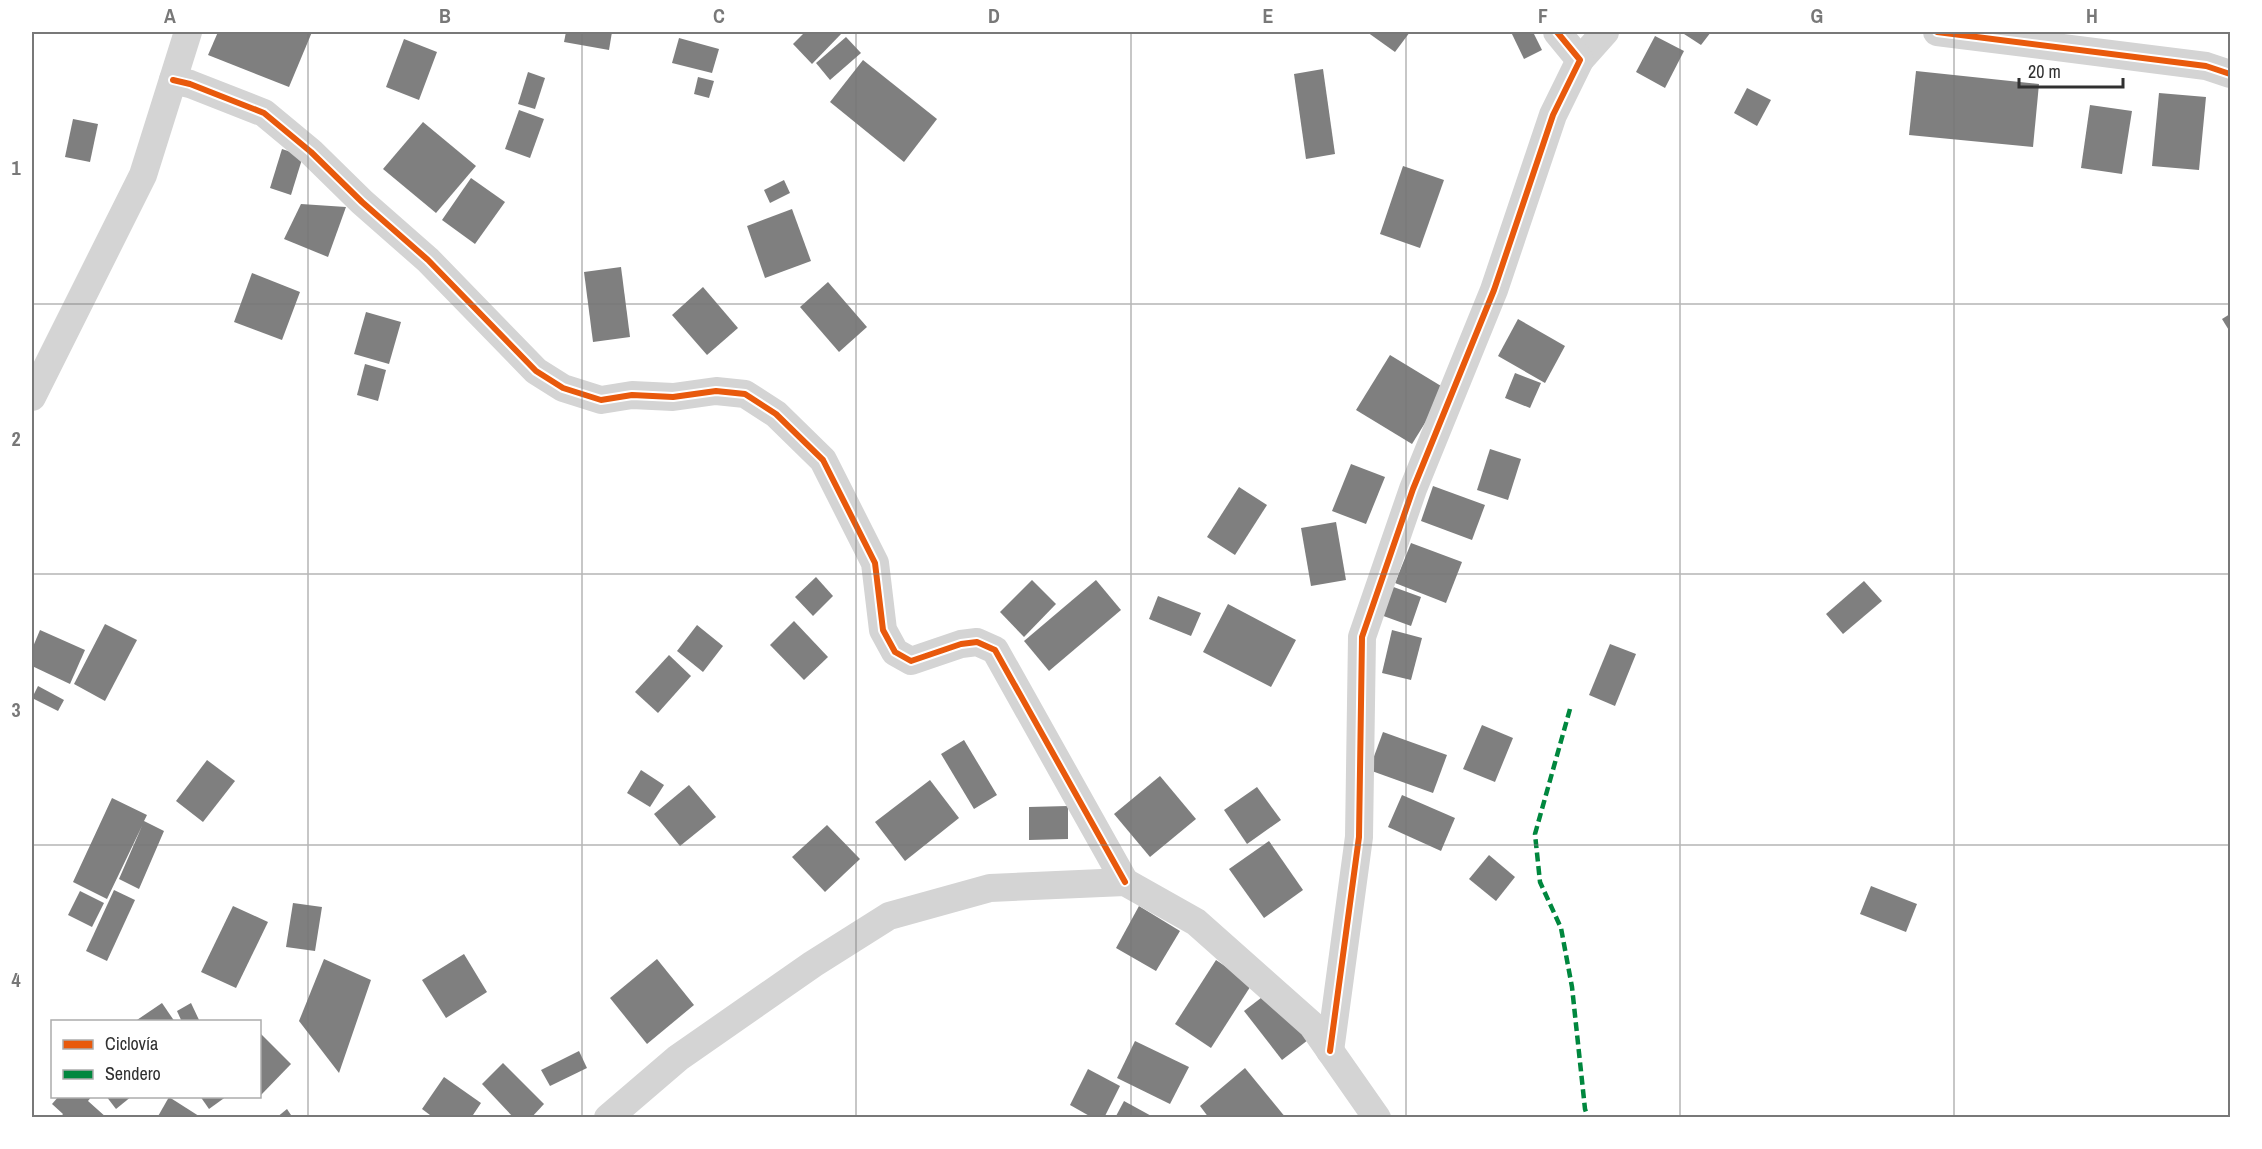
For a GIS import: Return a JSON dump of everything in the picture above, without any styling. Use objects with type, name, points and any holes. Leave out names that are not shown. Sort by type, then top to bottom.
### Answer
[{"type":"street","points":[[32,397],[143,175],[188,32]]},
{"type":"street","points":[[1557,32],[1580,60]]},
{"type":"street","points":[[1330,1051],[1359,837],[1362,637],[1413,489],[1494,290],[1553,116],[1580,60],[1605,32]]},
{"type":"street","points":[[1937,32],[2206,66],[2230,74]]},
{"type":"street","points":[[173,80],[190,84],[264,114],[311,152],[362,202],[428,260],[536,371],[563,388],[601,400],[632,395],[673,397],[716,391],[745,394],[776,414],[823,460],[875,563],[883,630],[895,652],[911,662],[961,644],[977,642],[995,650],[1125,882],[1196,922],[1312,1025],[1377,1118]]},
{"type":"street","points":[[608,1118],[678,1058],[813,964],[889,915],[990,888],[1125,882]]},
{"type":"building","points":[[218,32],[312,32],[289,87],[208,55]]},
{"type":"building","points":[[566,32],[612,32],[609,50],[564,42]]},
{"type":"building","points":[[805,32],[842,33],[812,64],[793,44]]},
{"type":"building","points":[[1367,32],[1410,32],[1395,52]]},
{"type":"building","points":[[1511,32],[1533,32],[1542,50],[1524,59]]},
{"type":"building","points":[[1681,32],[1711,32],[1701,45]]},
{"type":"building","points":[[1655,36],[1684,51],[1665,88],[1636,72]]},
{"type":"building","points":[[846,37],[861,53],[830,80],[816,63]]},
{"type":"building","points":[[679,38],[719,49],[712,73],[672,63]]},
{"type":"building","points":[[404,39],[437,52],[419,100],[386,87]]},
{"type":"building","points":[[863,60],[937,119],[904,162],[830,102]]},
{"type":"building","points":[[1323,69],[1335,154],[1306,159],[1294,74]]},
{"type":"building","points":[[1916,71],[2039,84],[2033,147],[1909,135]]},
{"type":"building","points":[[528,72],[545,78],[535,109],[518,104]]},
{"type":"building","points":[[698,77],[714,81],[709,98],[694,94]]},
{"type":"building","points":[[1747,88],[1771,100],[1757,126],[1734,113]]},
{"type":"building","points":[[2159,93],[2206,97],[2199,170],[2152,166]]},
{"type":"building","points":[[2090,105],[2132,111],[2122,174],[2081,168]]},
{"type":"building","points":[[519,110],[544,119],[530,158],[505,149]]},
{"type":"building","points":[[73,119],[98,124],[90,162],[65,157]]},
{"type":"building","points":[[423,122],[476,166],[436,213],[383,169]]},
{"type":"building","points":[[282,149],[303,156],[291,195],[270,188]]},
{"type":"building","points":[[1403,166],[1444,180],[1420,248],[1380,234]]},
{"type":"building","points":[[471,178],[505,202],[475,244],[442,220]]},
{"type":"building","points":[[784,180],[790,193],[770,203],[764,190]]},
{"type":"building","points":[[301,204],[346,207],[328,257],[284,239]]},
{"type":"building","points":[[792,209],[811,261],[765,278],[747,226]]},
{"type":"building","points":[[621,267],[630,337],[593,342],[584,272]]},
{"type":"building","points":[[252,273],[300,292],[282,340],[234,322]]},
{"type":"building","points":[[828,282],[867,327],[839,352],[800,307]]},
{"type":"building","points":[[703,287],[738,328],[707,355],[672,315]]},
{"type":"building","points":[[366,312],[401,322],[389,364],[354,354]]},
{"type":"building","points":[[2230,314],[2230,332],[2222,319]]},
{"type":"building","points":[[1518,319],[1565,346],[1545,383],[1498,356]]},
{"type":"building","points":[[1390,355],[1446,389],[1412,444],[1356,410]]},
{"type":"building","points":[[365,364],[386,370],[378,401],[357,395]]},
{"type":"building","points":[[1515,373],[1541,383],[1530,408],[1505,398]]},
{"type":"building","points":[[1490,449],[1521,459],[1508,500],[1477,490]]},
{"type":"building","points":[[1351,464],[1385,477],[1366,524],[1332,511]]},
{"type":"building","points":[[1433,486],[1485,505],[1472,540],[1421,521]]},
{"type":"building","points":[[1239,487],[1267,505],[1235,555],[1207,537]]},
{"type":"building","points":[[1336,522],[1346,580],[1311,586],[1301,528]]},
{"type":"building","points":[[1411,543],[1462,562],[1446,603],[1395,583]]},
{"type":"building","points":[[816,577],[833,596],[813,616],[795,597]]},
{"type":"building","points":[[1032,580],[1056,604],[1024,637],[1000,612]]},
{"type":"building","points":[[1096,580],[1121,610],[1049,671],[1024,641]]},
{"type":"building","points":[[1864,581],[1882,601],[1843,634],[1826,614]]},
{"type":"building","points":[[1388,585],[1421,597],[1411,626],[1378,614]]},
{"type":"building","points":[[1158,596],[1201,613],[1191,636],[1149,619]]},
{"type":"building","points":[[1228,604],[1296,640],[1271,687],[1203,652]]},
{"type":"building","points":[[794,621],[828,657],[804,680],[770,645]]},
{"type":"building","points":[[105,624],[137,640],[105,701],[74,684]]},
{"type":"building","points":[[697,625],[723,646],[703,672],[677,651]]},
{"type":"building","points":[[40,630],[85,650],[70,684],[32,666],[32,649]]},
{"type":"building","points":[[1392,630],[1422,638],[1411,680],[1382,673]]},
{"type":"building","points":[[1610,644],[1636,654],[1615,706],[1589,695]]},
{"type":"building","points":[[669,655],[691,676],[658,713],[635,692]]},
{"type":"building","points":[[38,686],[64,700],[58,711],[32,698]]},
{"type":"building","points":[[1482,725],[1513,738],[1495,782],[1463,769]]},
{"type":"building","points":[[1383,732],[1447,755],[1433,793],[1369,770]]},
{"type":"building","points":[[964,740],[997,795],[974,809],[941,754]]},
{"type":"building","points":[[207,760],[235,781],[203,822],[176,801]]},
{"type":"building","points":[[641,770],[664,785],[650,807],[627,793]]},
{"type":"building","points":[[1160,776],[1196,819],[1150,857],[1114,814]]},
{"type":"building","points":[[930,780],[959,818],[905,861],[875,822]]},
{"type":"building","points":[[689,785],[716,817],[680,846],[654,814]]},
{"type":"building","points":[[1257,787],[1281,820],[1247,844],[1224,810]]},
{"type":"building","points":[[1402,795],[1455,818],[1441,851],[1388,827]]},
{"type":"building","points":[[112,798],[147,815],[144,821],[164,831],[139,889],[119,879],[142,826],[107,899],[73,882]]},
{"type":"building","points":[[1068,806],[1068,839],[1029,840],[1029,807]]},
{"type":"building","points":[[827,825],[860,859],[825,892],[792,857]]},
{"type":"building","points":[[1269,841],[1303,890],[1264,918],[1229,869]]},
{"type":"building","points":[[1489,855],[1515,877],[1496,901],[1469,879]]},
{"type":"building","points":[[1871,886],[1917,904],[1906,932],[1860,914]]},
{"type":"building","points":[[114,890],[135,900],[107,961],[86,951]]},
{"type":"building","points":[[80,891],[104,903],[92,927],[68,915]]},
{"type":"building","points":[[293,903],[322,907],[315,951],[286,947]]},
{"type":"building","points":[[233,906],[268,922],[236,988],[201,972]]},
{"type":"building","points":[[1139,906],[1180,931],[1156,971],[1116,948]]},
{"type":"building","points":[[464,954],[487,992],[446,1018],[422,980]]},
{"type":"building","points":[[324,959],[371,980],[339,1073],[299,1021]]},
{"type":"building","points":[[657,959],[694,1005],[647,1044],[610,998]]},
{"type":"building","points":[[1216,960],[1252,984],[1211,1048],[1175,1024]]},
{"type":"building","points":[[1270,991],[1308,1040],[1282,1060],[1244,1011]]},
{"type":"building","points":[[162,1003],[174,1020],[137,1020]]},
{"type":"building","points":[[191,1003],[199,1020],[181,1020],[177,1011]]},
{"type":"building","points":[[261,1034],[291,1064],[261,1095]]},
{"type":"building","points":[[1135,1041],[1189,1067],[1170,1104],[1117,1078]]},
{"type":"building","points":[[579,1051],[587,1068],[550,1086],[541,1070]]},
{"type":"building","points":[[503,1063],[544,1104],[531,1118],[514,1118],[482,1084]]},
{"type":"building","points":[[1245,1068],[1286,1118],[1209,1118],[1200,1106]]},
{"type":"building","points":[[1088,1069],[1120,1086],[1104,1118],[1093,1118],[1070,1105]]},
{"type":"building","points":[[444,1077],[481,1103],[471,1118],[434,1118],[422,1109]]},
{"type":"building","points":[[57,1098],[90,1098],[88,1101],[107,1118],[60,1118],[63,1114],[52,1104]]},
{"type":"building","points":[[108,1098],[130,1098],[116,1109]]},
{"type":"building","points":[[171,1098],[202,1118],[157,1118]]},
{"type":"building","points":[[201,1098],[224,1098],[209,1109]]},
{"type":"building","points":[[1124,1101],[1155,1118],[1115,1118]]},
{"type":"building","points":[[287,1109],[293,1118],[276,1118]]},
{"type":"marked path","points":[[1570,709],[1535,834],[1540,882],[1561,928],[1572,987],[1585,1109],[1588,1118]]},
{"type":"cycle path","points":[[1330,1051],[1359,837],[1362,637],[1413,489],[1494,290],[1553,115],[1580,60],[1557,32]]},
{"type":"cycle path","points":[[1937,32],[2206,66],[2230,74]]},
{"type":"cycle path","points":[[173,80],[190,84],[264,113],[311,152],[362,202],[428,260],[536,371],[563,388],[601,400],[632,395],[673,397],[716,391],[745,394],[776,414],[823,460],[875,563],[883,630],[895,652],[911,661],[961,644],[977,642],[995,650],[1125,882]]}]
